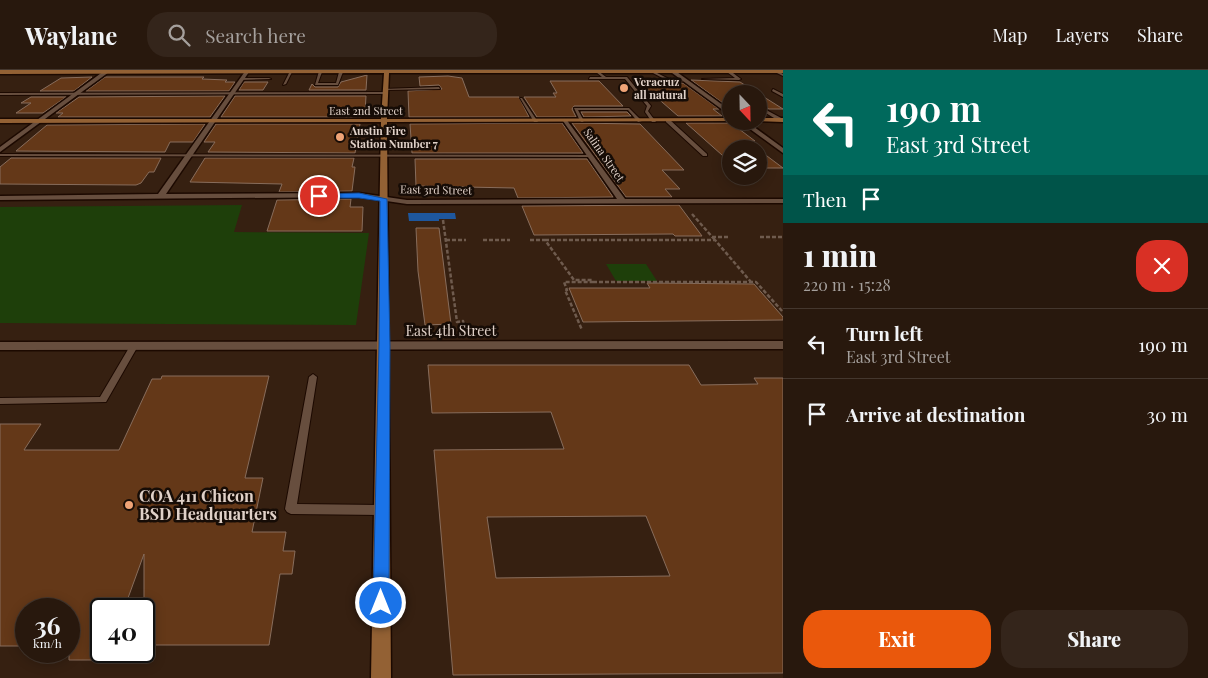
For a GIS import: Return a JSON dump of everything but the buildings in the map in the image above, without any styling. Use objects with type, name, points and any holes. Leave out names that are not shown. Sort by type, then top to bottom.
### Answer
[{"type":"street","points":[[0,150],[77,94],[102,71]]},
{"type":"street","points":[[381,678],[384,121],[387,71]]},
{"type":"street","points":[[0,72],[634,71],[658,77],[672,71],[783,71]]},
{"type":"street","points":[[672,71],[722,107]]},
{"type":"street","points":[[159,198],[246,72]]},
{"type":"street","name":"East 2nd Street","points":[[0,121],[722,120]]},
{"type":"street","points":[[768,120],[782,120]]},
{"type":"street","name":"Salina Street","points":[[566,121],[623,202]]},
{"type":"street","points":[[754,130],[783,151]]},
{"type":"street","name":"East 3rd Street","points":[[0,198],[359,195],[407,202],[783,202]]},
{"type":"street","name":"East 4th Street","points":[[0,346],[783,346]]},
{"type":"lane","points":[[284,84],[288,71]]},
{"type":"lane","points":[[320,72],[316,84],[337,84],[338,71]]},
{"type":"lane","points":[[601,71],[606,78]]},
{"type":"lane","points":[[776,71],[783,75]]},
{"type":"lane","points":[[619,72],[628,78],[649,106],[646,111],[654,120]]},
{"type":"lane","points":[[704,79],[739,79],[728,72]]},
{"type":"lane","points":[[658,77],[670,81],[686,81]]},
{"type":"lane","points":[[590,78],[628,78]]},
{"type":"lane","points":[[241,80],[269,79]]},
{"type":"lane","points":[[0,94],[231,94],[439,88]]},
{"type":"lane","points":[[773,90],[783,96]]},
{"type":"lane","points":[[521,99],[536,121]]},
{"type":"lane","points":[[582,120],[575,109],[629,109],[640,120]]},
{"type":"lane","points":[[768,112],[782,120]]},
{"type":"lane","points":[[668,120],[705,155]]},
{"type":"lane","points":[[0,155],[590,156]]},
{"type":"lane","points":[[0,401],[103,400],[134,346]]},
{"type":"lane","points":[[313,377],[291,509],[381,510]]},
{"type":"path","points":[[688,209],[751,282]]},
{"type":"path","points":[[443,220],[457,322],[463,321],[465,331]]},
{"type":"path","points":[[712,237],[728,237]]},
{"type":"path","points":[[760,237],[783,237]]},
{"type":"path","points":[[446,240],[466,240]]},
{"type":"path","points":[[482,240],[510,240]]},
{"type":"path","points":[[530,240],[715,240]]},
{"type":"path","points":[[545,240],[574,280],[592,280],[593,282]]},
{"type":"path","points":[[582,331],[564,290],[567,290],[564,282],[756,282],[783,312]]},
{"type":"green space","points":[[242,205],[234,232],[369,233],[356,325],[0,323],[0,207]]},
{"type":"green space","points":[[606,264],[646,264],[657,281],[616,281]]},
{"type":"water","points":[[408,213],[455,213],[456,219],[409,221]]},
{"type":"place","name":"Veracruz all natural","points":[[624,88]]},
{"type":"place","name":"Austin Fire Station Number 7","points":[[340,137]]},
{"type":"place","name":"COA 411 Chicon BSD Headquarters","points":[[129,505]]},
{"type":"route","points":[[319,196],[359,195],[384,199],[381,603]]}]
